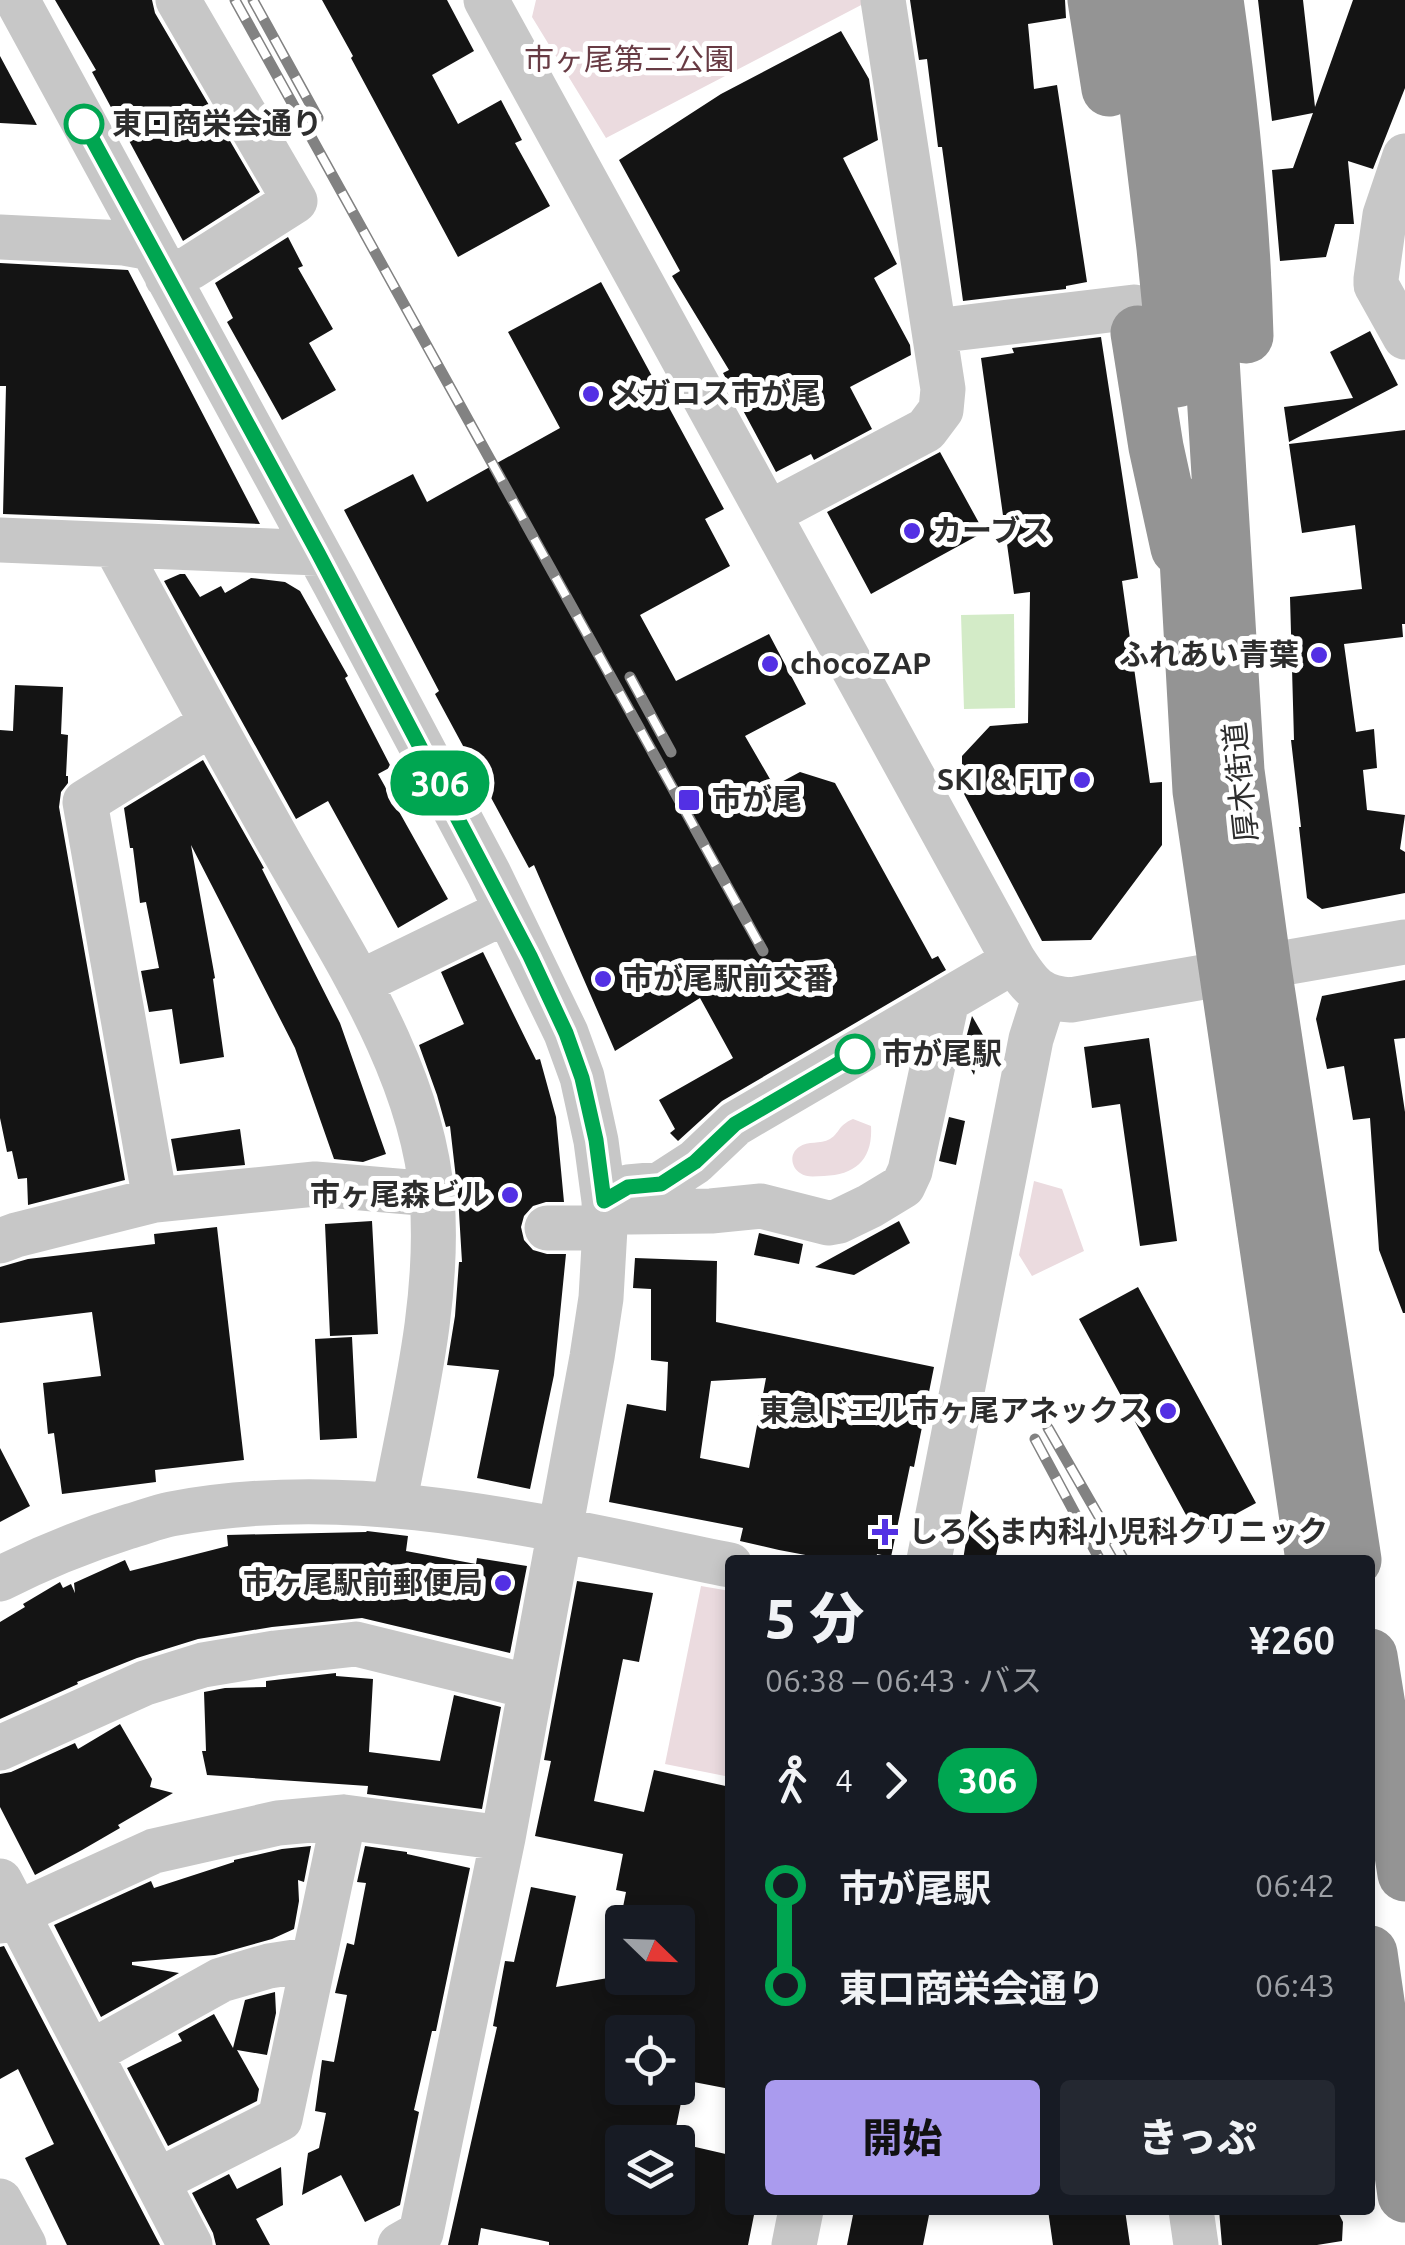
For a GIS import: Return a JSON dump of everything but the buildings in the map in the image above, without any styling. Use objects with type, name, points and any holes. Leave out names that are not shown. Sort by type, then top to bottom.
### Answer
[{"type":"highway","points":[[1095,0],[1134,306],[1156,447],[1188,600]]},
{"type":"highway","name":"厚木街道","points":[[1134,0],[1178,396],[1200,790],[1245,971],[1353,1555]]},
{"type":"highway","name":"厚木街道","points":[[1173,0],[1204,244],[1230,639],[1245,971],[1311,1555]]},
{"type":"highway","points":[[1216,0],[1232,116],[1244,260],[1247,393],[1230,639]]},
{"type":"highway","points":[[1375,1687],[1405,1874]]},
{"type":"highway","points":[[1375,1988],[1405,2195]]},
{"type":"street","points":[[17,0],[318,553],[507,911],[566,1033],[582,1078],[596,1140],[604,1214],[600,1298],[592,1357],[502,1838],[421,2233],[400,2245]]},
{"type":"street","points":[[0,237],[124,244],[160,263],[191,267],[295,201],[178,0]]},
{"type":"street","points":[[486,0],[1014,960],[1034,988],[1045,995],[1071,1000],[1405,942]]},
{"type":"street","points":[[768,513],[926,430],[940,410],[943,390],[935,331],[883,0]]},
{"type":"street","points":[[1405,156],[1385,215],[1376,284],[1405,337]]},
{"type":"street","points":[[935,331],[1134,306]]},
{"type":"street","points":[[0,540],[318,553]]},
{"type":"street","points":[[115,545],[359,983],[399,1065],[422,1137],[432,1194],[434,1248],[428,1322],[394,1505]]},
{"type":"street","points":[[155,1200],[85,802],[212,723]]},
{"type":"street","points":[[359,983],[507,911]]},
{"type":"street","points":[[604,1214],[628,1187],[661,1184],[695,1162],[735,1124],[1014,960]]},
{"type":"street","points":[[930,1555],[1031,1039],[1045,995]]},
{"type":"street","points":[[546,1228],[604,1214],[711,1212],[761,1206],[828,1223],[870,1206],[903,1186],[910,1171],[947,1000]]},
{"type":"street","points":[[876,1041],[926,1087]]},
{"type":"street","points":[[735,1124],[732,1145],[736,1166],[746,1188],[761,1206]]},
{"type":"street","points":[[5,1227],[155,1200],[315,1184],[432,1194]]},
{"type":"street","points":[[0,1579],[80,1542],[167,1515],[266,1502],[319,1500],[394,1505],[525,1524],[725,1564]]},
{"type":"street","points":[[0,1748],[146,1683],[203,1664],[275,1652],[356,1644],[531,1687]]},
{"type":"street","points":[[190,2245],[90,2053],[5,1905],[154,1851],[278,1823],[344,1817],[502,1838]]},
{"type":"street","points":[[157,2182],[280,2119],[344,1817]]},
{"type":"street","points":[[90,2053],[221,1980],[268,1966],[314,1960]]},
{"type":"street","points":[[0,2200],[24,2245]]},
{"type":"street","points":[[794,2245],[800,2215]]},
{"type":"street","points":[[1192,2215],[1196,2245]]},
{"type":"green space","name":"市ヶ尾第三公園","points":[[536,0],[865,3],[606,138],[532,17]]},
{"type":"green space","points":[[853,1119],[871,1126],[869,1148],[860,1163],[835,1175],[808,1176],[797,1170],[792,1160],[796,1150],[830,1139]]},
{"type":"green space","points":[[1034,1181],[1062,1189],[1084,1251],[1032,1276],[1019,1255]]},
{"type":"green space","points":[[701,1586],[725,1590],[725,1776],[665,1764]]},
{"type":"shaded area","points":[[1014,614],[1015,708],[964,709],[961,615]]},
{"type":"railway","points":[[235,0],[763,951]]},
{"type":"railway","points":[[253,0],[318,118]]},
{"type":"railway","points":[[630,677],[671,752]]},
{"type":"railway","points":[[1048,1428],[1121,1555]]},
{"type":"railway","points":[[1035,1439],[1097,1555]]},
{"type":"bus line","name":"306","points":[[84,124],[318,553],[530,956],[582,1078],[604,1201],[628,1187],[661,1184],[695,1162],[735,1124],[855,1054]]},
{"type":"place","name":"東口商栄会通り","points":[[84,124]]},
{"type":"place","name":"メガロス市が尾","points":[[591,394]]},
{"type":"place","name":"カーブス","points":[[912,531]]},
{"type":"place","name":"ふれあい青葉","points":[[1319,655]]},
{"type":"place","name":"chocoZAP","points":[[770,664]]},
{"type":"place","name":"SKI & FIT","points":[[1082,780]]},
{"type":"place","name":"市が尾","points":[[689,800]]},
{"type":"place","name":"市が尾駅前交番","points":[[603,979]]},
{"type":"place","name":"市が尾駅","points":[[855,1054]]},
{"type":"place","name":"市ヶ尾森ビル","points":[[510,1195]]},
{"type":"place","name":"東急ドエル市ヶ尾アネックス","points":[[1168,1411]]},
{"type":"place","name":"しろくま内科小児科クリニック","points":[[885,1532]]},
{"type":"place","name":"市ヶ尾駅前郵便局","points":[[503,1583]]}]
